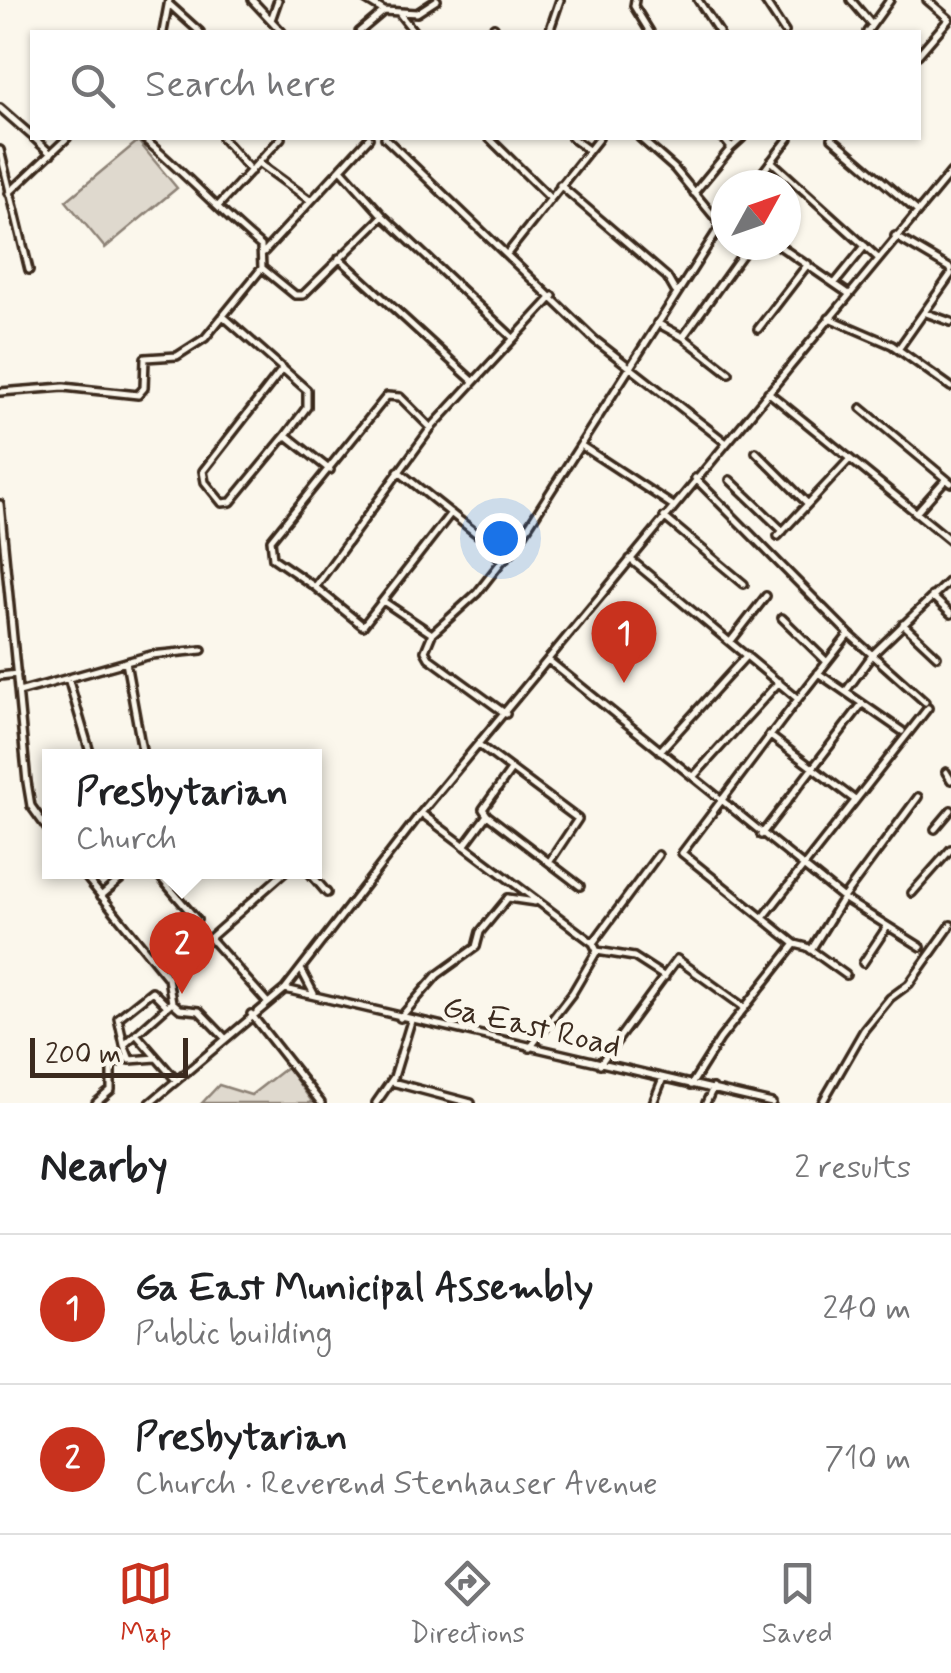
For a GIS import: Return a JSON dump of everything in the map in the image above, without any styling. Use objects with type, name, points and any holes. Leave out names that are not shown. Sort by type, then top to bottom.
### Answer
[{"type":"street","points":[[252,0],[280,30]]},
{"type":"street","points":[[271,20],[278,0]]},
{"type":"street","points":[[366,0],[384,11],[399,13],[417,13],[437,0]]},
{"type":"street","points":[[550,30],[560,0]]},
{"type":"street","points":[[635,0],[634,6],[649,30]]},
{"type":"street","points":[[698,0],[717,30]]},
{"type":"street","points":[[764,0],[784,30]]},
{"type":"street","points":[[852,0],[872,26]]},
{"type":"street","points":[[869,30],[890,0]]},
{"type":"street","points":[[921,51],[950,20],[927,0]]},
{"type":"street","points":[[163,30],[169,2]]},
{"type":"street","points":[[169,2],[198,30]]},
{"type":"street","points":[[361,30],[384,11]]},
{"type":"street","points":[[399,13],[412,30]]},
{"type":"street","points":[[0,108],[30,134]]},
{"type":"street","points":[[36,140],[51,154]]},
{"type":"street","points":[[0,203],[65,140]]},
{"type":"street","points":[[145,140],[220,205],[225,217],[264,252]]},
{"type":"street","points":[[224,140],[251,171]]},
{"type":"street","points":[[220,205],[279,140]]},
{"type":"street","points":[[0,392],[64,386],[138,395],[144,388],[145,358],[177,356],[205,338],[262,268],[264,252],[366,140]]},
{"type":"street","points":[[391,140],[632,371],[726,442]]},
{"type":"street","points":[[491,140],[550,198]]},
{"type":"street","points":[[575,140],[586,149]]},
{"type":"street","points":[[507,254],[597,140]]},
{"type":"street","points":[[642,140],[711,209]]},
{"type":"street","points":[[725,140],[731,148]]},
{"type":"street","points":[[694,193],[740,140]]},
{"type":"street","points":[[764,170],[788,140]]},
{"type":"street","points":[[834,140],[916,210]]},
{"type":"street","points":[[0,150],[28,270]]},
{"type":"street","points":[[771,161],[878,258]]},
{"type":"street","points":[[259,163],[311,202]]},
{"type":"street","points":[[342,170],[383,216],[512,337]]},
{"type":"street","points":[[150,1103],[302,971],[420,812],[506,714],[672,505],[951,172]]},
{"type":"street","points":[[560,185],[667,277],[676,292]]},
{"type":"street","points":[[262,268],[294,296],[303,295],[383,216]]},
{"type":"street","points":[[895,236],[951,271],[926,313],[898,348]]},
{"type":"street","points":[[506,714],[429,658],[425,652],[432,634],[476,593],[502,561],[632,371],[657,323],[711,241]]},
{"type":"street","points":[[834,284],[864,246]]},
{"type":"street","points":[[339,258],[473,381]]},
{"type":"street","points":[[683,337],[738,260]]},
{"type":"street","points":[[801,260],[848,294]]},
{"type":"street","points":[[758,329],[808,264]]},
{"type":"street","points":[[315,587],[431,428],[553,296]]},
{"type":"street","points":[[926,313],[951,322]]},
{"type":"street","points":[[223,316],[282,368],[310,395],[286,435],[227,504],[205,482],[206,468],[282,368]]},
{"type":"street","points":[[830,318],[898,348],[951,387]]},
{"type":"street","points":[[657,323],[683,337],[729,374]]},
{"type":"street","points":[[768,392],[951,541]]},
{"type":"street","points":[[431,428],[391,393],[269,547],[286,569],[315,587],[361,626],[452,513]]},
{"type":"street","points":[[861,408],[949,481],[916,513]]},
{"type":"street","points":[[286,435],[330,470]]},
{"type":"street","points":[[582,446],[672,505]]},
{"type":"street","points":[[756,452],[808,504]]},
{"type":"street","points":[[730,480],[780,534],[849,460]]},
{"type":"street","points":[[398,471],[452,513],[502,561]]},
{"type":"street","points":[[695,478],[849,634],[926,705],[763,919]]},
{"type":"street","points":[[0,504],[3,571],[32,806],[42,817]]},
{"type":"street","points":[[664,517],[744,584]]},
{"type":"street","points":[[630,559],[798,699]]},
{"type":"street","points":[[846,691],[902,624],[951,579]]},
{"type":"street","points":[[731,641],[766,596]]},
{"type":"street","points":[[932,596],[951,614]]},
{"type":"street","points":[[383,601],[432,634]]},
{"type":"street","points":[[782,618],[826,660]]},
{"type":"street","points":[[902,624],[936,656]]},
{"type":"street","points":[[846,975],[811,950],[795,944],[682,855],[722,796],[849,634]]},
{"type":"street","points":[[19,692],[159,653],[202,650]]},
{"type":"street","points":[[660,751],[747,654]]},
{"type":"street","points":[[548,660],[722,796],[760,835],[842,898],[921,947]]},
{"type":"street","points":[[126,662],[142,749]]},
{"type":"street","points":[[818,673],[902,732]]},
{"type":"street","points":[[0,676],[17,674]]},
{"type":"street","points":[[68,678],[89,749]]},
{"type":"street","points":[[693,777],[779,682]]},
{"type":"street","points":[[760,835],[862,704]]},
{"type":"street","points":[[770,736],[855,800]]},
{"type":"street","points":[[479,745],[579,822],[550,861]]},
{"type":"street","points":[[511,770],[483,808],[487,815],[580,886]]},
{"type":"street","points":[[946,772],[951,780]]},
{"type":"street","points":[[811,950],[842,898],[918,798]]},
{"type":"street","points":[[935,829],[951,810]]},
{"type":"street","points":[[420,812],[594,943],[597,951]]},
{"type":"street","points":[[464,846],[487,815]]},
{"type":"street","points":[[912,893],[951,849]]},
{"type":"street","points":[[594,943],[658,855]]},
{"type":"street","points":[[400,1018],[438,975],[476,947],[480,932],[508,898],[504,876]]},
{"type":"street","points":[[88,879],[168,978],[169,1004],[124,1044]]},
{"type":"street","points":[[101,896],[120,879]]},
{"type":"street","points":[[154,960],[196,918],[162,879]]},
{"type":"street","points":[[168,978],[277,879]]},
{"type":"street","points":[[315,879],[327,893]]},
{"type":"street","points":[[508,898],[540,902]]},
{"type":"street","points":[[822,1103],[864,1030],[890,998],[909,984],[951,925]]},
{"type":"street","points":[[863,963],[888,927]]},
{"type":"street","points":[[210,938],[267,1002]]},
{"type":"street","points":[[691,1085],[795,944]]},
{"type":"street","points":[[168,947],[185,963]]},
{"type":"street","points":[[597,951],[634,957],[665,977]]},
{"type":"street","points":[[530,1048],[573,992],[597,951]]},
{"type":"street","points":[[600,1064],[680,959],[745,1008]]},
{"type":"street","points":[[302,971],[316,996]]},
{"type":"street","name":"Ga East Road","points":[[284,989],[772,1103]]},
{"type":"street","points":[[128,1057],[118,1018],[152,991],[180,1009],[199,1011],[225,1038]]},
{"type":"street","points":[[252,1014],[322,1103]]},
{"type":"street","points":[[376,1103],[391,1082],[411,1021]]},
{"type":"street","points":[[136,1034],[176,1080]]},
{"type":"street","points":[[96,1103],[111,1090],[112,1066],[128,1057],[148,1062],[157,1058]]},
{"type":"street","points":[[653,1103],[663,1078]]},
{"type":"street","points":[[391,1082],[471,1103]]},
{"type":"street","points":[[706,1103],[713,1088]]},
{"type":"shaded area","points":[[138,141],[177,188],[105,248],[66,201]]},
{"type":"shaded area","points":[[287,1067],[313,1103],[202,1103],[219,1085],[251,1095]]},
{"type":"place","name":"Ga East Municipal Assembly","points":[[624,683]]},
{"type":"place","name":"Presbytarian","points":[[182,994]]}]
